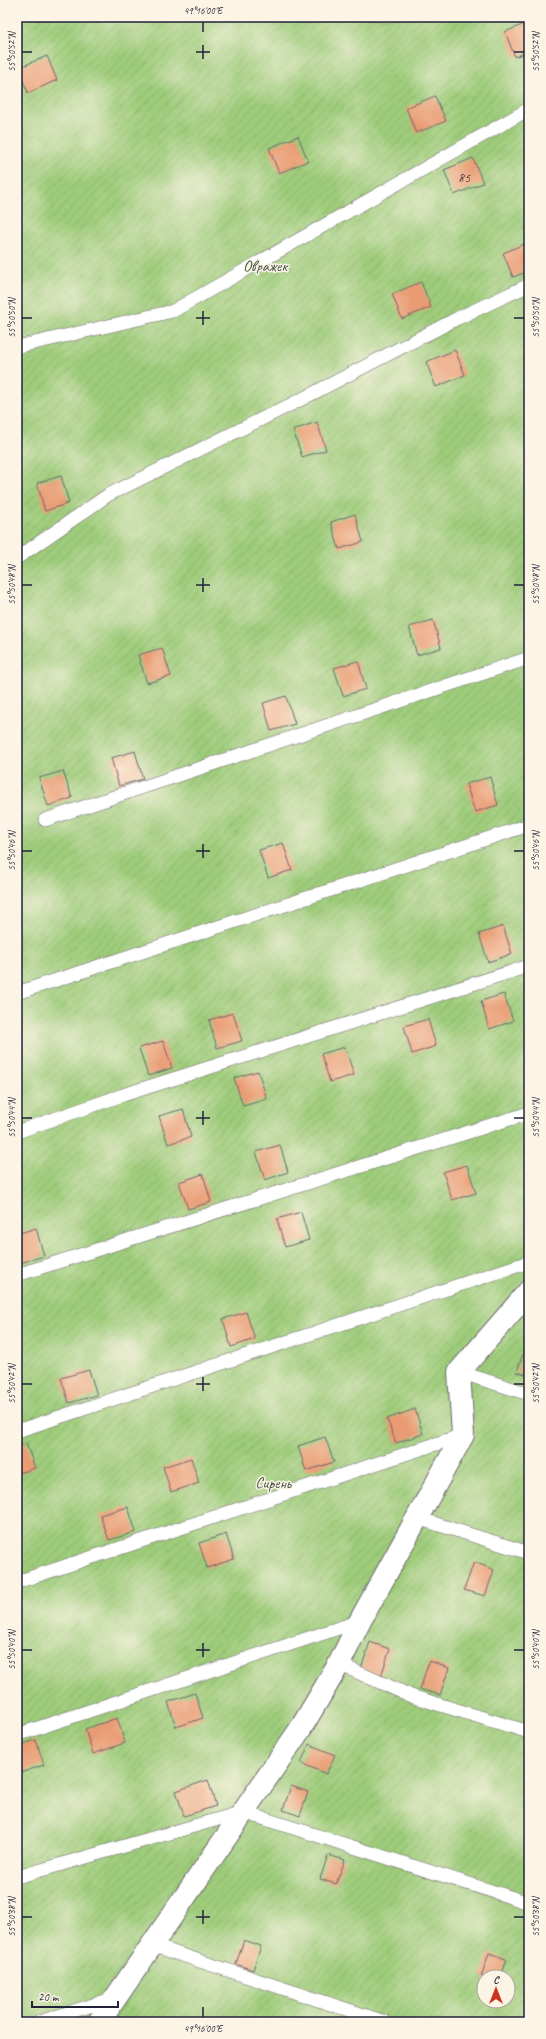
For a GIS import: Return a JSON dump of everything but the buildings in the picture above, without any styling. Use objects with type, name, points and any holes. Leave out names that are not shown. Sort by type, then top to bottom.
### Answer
[{"type":"street","points":[[99,2022],[301,1728],[339,1664],[360,1621],[463,1435],[459,1372],[529,1291]]},
{"type":"lane","points":[[17,347],[173,311],[529,109]]},
{"type":"lane","points":[[17,558],[108,495],[302,399],[458,318],[529,285]]},
{"type":"lane","points":[[45,820],[529,658]]},
{"type":"lane","points":[[17,993],[529,825]]},
{"type":"lane","points":[[17,1132],[122,1095],[529,966]]},
{"type":"lane","points":[[17,1275],[529,1113]]},
{"type":"lane","points":[[17,1431],[529,1262]]},
{"type":"lane","points":[[459,1372],[529,1394]]},
{"type":"lane","points":[[17,1582],[463,1435]]},
{"type":"lane","points":[[417,1518],[529,1553]]},
{"type":"lane","points":[[17,1735],[360,1621]]},
{"type":"lane","points":[[339,1664],[411,1696],[529,1732]]},
{"type":"lane","points":[[17,1877],[243,1812],[529,1903]]},
{"type":"lane","points":[[151,1945],[385,2022]]},
{"type":"lane","points":[[38,2022],[115,1998]]},
{"type":"green space","name":"Сирень","points":[[17,17],[529,17],[529,2022],[17,2022]]},
{"type":"park label","name":"Овражек","points":[[265,265]]}]
